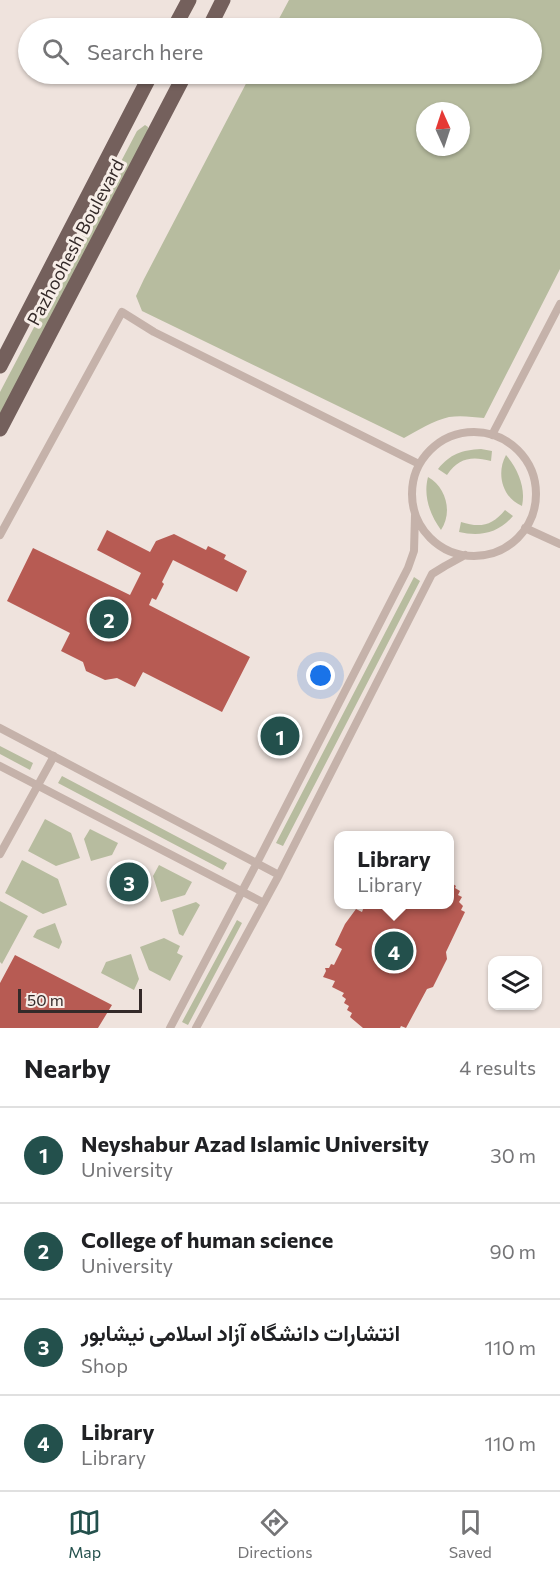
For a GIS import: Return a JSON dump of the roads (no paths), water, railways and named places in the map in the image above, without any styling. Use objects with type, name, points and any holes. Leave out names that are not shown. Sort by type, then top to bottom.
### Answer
[{"type":"main road","points":[[179,18],[189,0]]},
{"type":"main road","points":[[213,18],[223,0]]},
{"type":"main road","name":"Pazhoohesh Boulevard","points":[[0,366],[145,84]]},
{"type":"main road","name":"Pazhoohesh Boulevard","points":[[0,429],[180,84]]},
{"type":"lane","points":[[492,435],[560,304]]},
{"type":"lane","points":[[0,535],[122,312],[164,338],[419,464]]},
{"type":"lane","points":[[171,1028],[408,568],[414,551],[413,482],[419,464],[430,449],[441,441],[455,434],[477,431],[500,437],[513,445],[527,461],[534,476],[537,494],[533,514],[525,528],[505,548],[485,555],[465,555],[436,543],[425,532],[415,514]]},
{"type":"lane","points":[[525,528],[560,544]]},
{"type":"lane","points":[[196,1028],[279,875],[432,574],[465,555]]},
{"type":"lane","points":[[0,728],[279,875]]},
{"type":"lane","points":[[0,854],[54,756]]},
{"type":"lane","points":[[0,766],[264,903]]},
{"type":"place","name":"College of human science","points":[[109,619]]},
{"type":"place","name":"Neyshabur Azad Islamic University","points":[[280,736]]},
{"type":"place","name":"انتشارات دانشگاه آزاد اسلامی نیشابور","points":[[129,882]]},
{"type":"place","name":"Library","points":[[394,951]]}]
